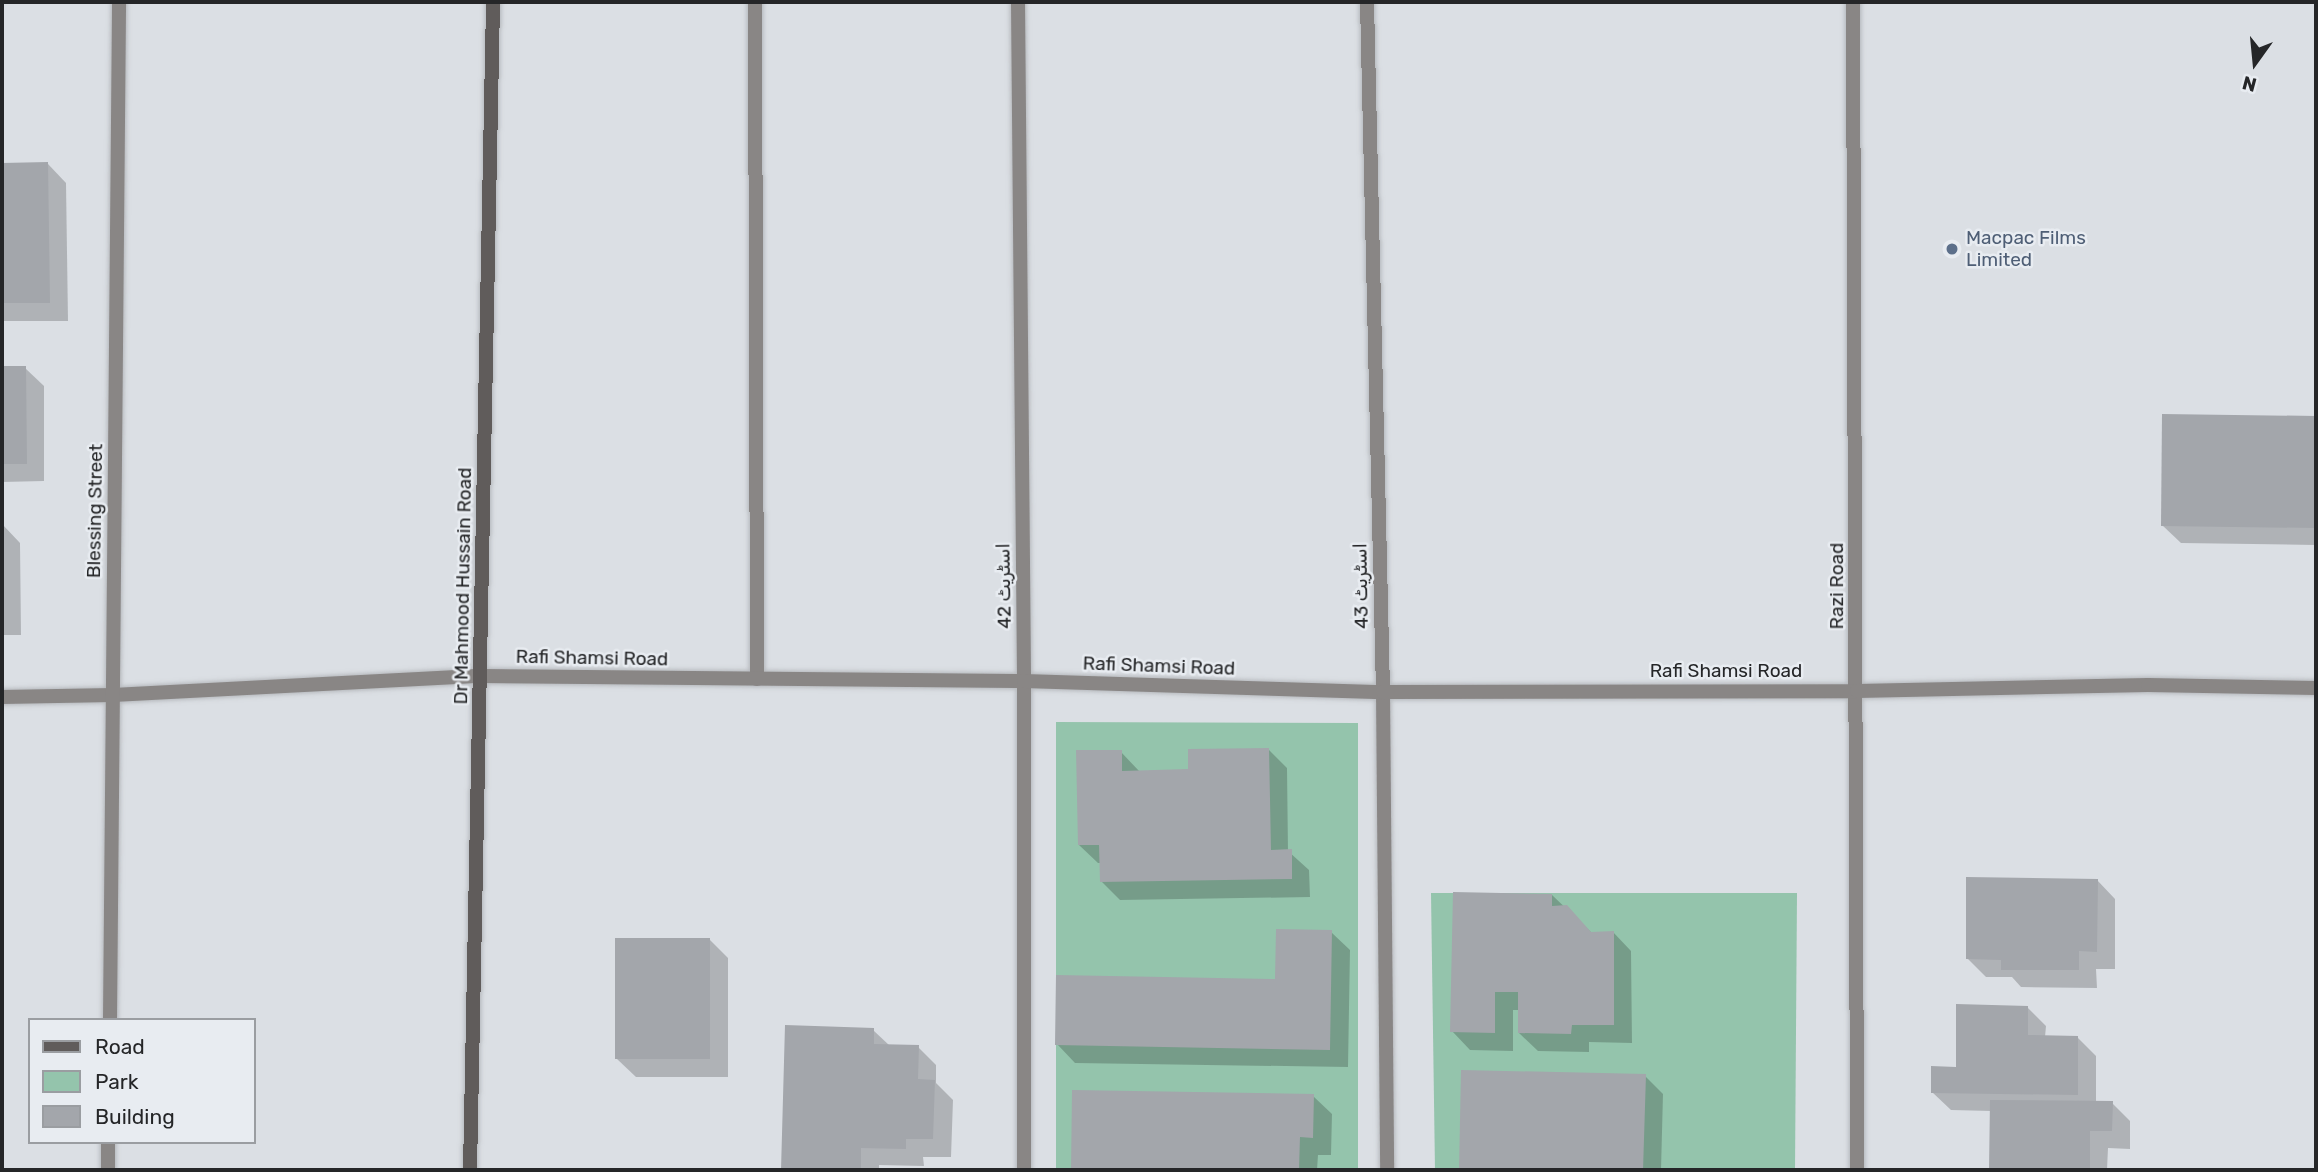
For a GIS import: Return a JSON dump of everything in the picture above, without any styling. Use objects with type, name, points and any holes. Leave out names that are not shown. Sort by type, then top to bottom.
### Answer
[{"type":"main road","name":"Dr Mahmood Hussain Road","points":[[470,1170],[493,2]]},
{"type":"street","name":"Blessing Street","points":[[110,1018],[119,2]]},
{"type":"street","points":[[755,2],[757,679]]},
{"type":"street","name":"اسٹریٹ 42","points":[[1018,2],[1024,681],[1024,1170]]},
{"type":"street","name":"اسٹریٹ 43","points":[[1367,2],[1383,692],[1387,1170]]},
{"type":"street","name":"Razi Road","points":[[1853,2],[1857,1170]]},
{"type":"street","name":"Rafi Shamsi Road","points":[[2,697],[113,695],[481,677],[1024,681],[1383,692],[1857,691],[2148,685],[2316,688]]},
{"type":"street","points":[[108,1144],[108,1170]]},
{"type":"green space","points":[[1056,722],[1358,723],[1358,1170],[1056,1170]]},
{"type":"green space","points":[[1431,893],[1797,893],[1795,1170],[1435,1170]]},
{"type":"building","points":[[48,162],[50,303],[2,303],[2,163]]},
{"type":"building","points":[[2,366],[26,366],[27,464],[2,464]]},
{"type":"building","points":[[2162,414],[2316,416],[2316,528],[2161,526]]},
{"type":"building","points":[[1269,748],[1271,850],[1292,849],[1292,879],[1100,882],[1099,845],[1078,845],[1076,750],[1122,750],[1122,771],[1188,769],[1188,749]]},
{"type":"building","points":[[1966,877],[2098,879],[2097,952],[2079,951],[2079,970],[2001,970],[2001,960],[1966,959]]},
{"type":"building","points":[[1453,892],[1552,894],[1552,906],[1567,905],[1591,932],[1614,931],[1614,1025],[1572,1025],[1571,1034],[1518,1033],[1518,992],[1495,992],[1495,1033],[1450,1032]]},
{"type":"building","points":[[1276,929],[1332,930],[1330,1050],[1055,1045],[1056,975],[1275,979]]},
{"type":"building","points":[[615,938],[710,938],[710,1059],[615,1059]]},
{"type":"building","points":[[1956,1004],[2028,1006],[2028,1035],[2078,1036],[2078,1095],[1931,1093],[1931,1066],[1956,1067]]},
{"type":"building","points":[[785,1025],[874,1028],[874,1044],[919,1045],[918,1079],[935,1080],[933,1139],[906,1139],[906,1149],[861,1148],[861,1170],[781,1170]]},
{"type":"building","points":[[1461,1070],[1646,1074],[1643,1170],[1459,1170]]},
{"type":"building","points":[[1072,1090],[1314,1094],[1313,1138],[1300,1137],[1299,1170],[1071,1170]]},
{"type":"building","points":[[1990,1100],[2113,1101],[2112,1131],[2090,1131],[2090,1170],[1989,1170]]},
{"type":"place","name":"Macpac Films Limited","points":[[1952,249]]}]
